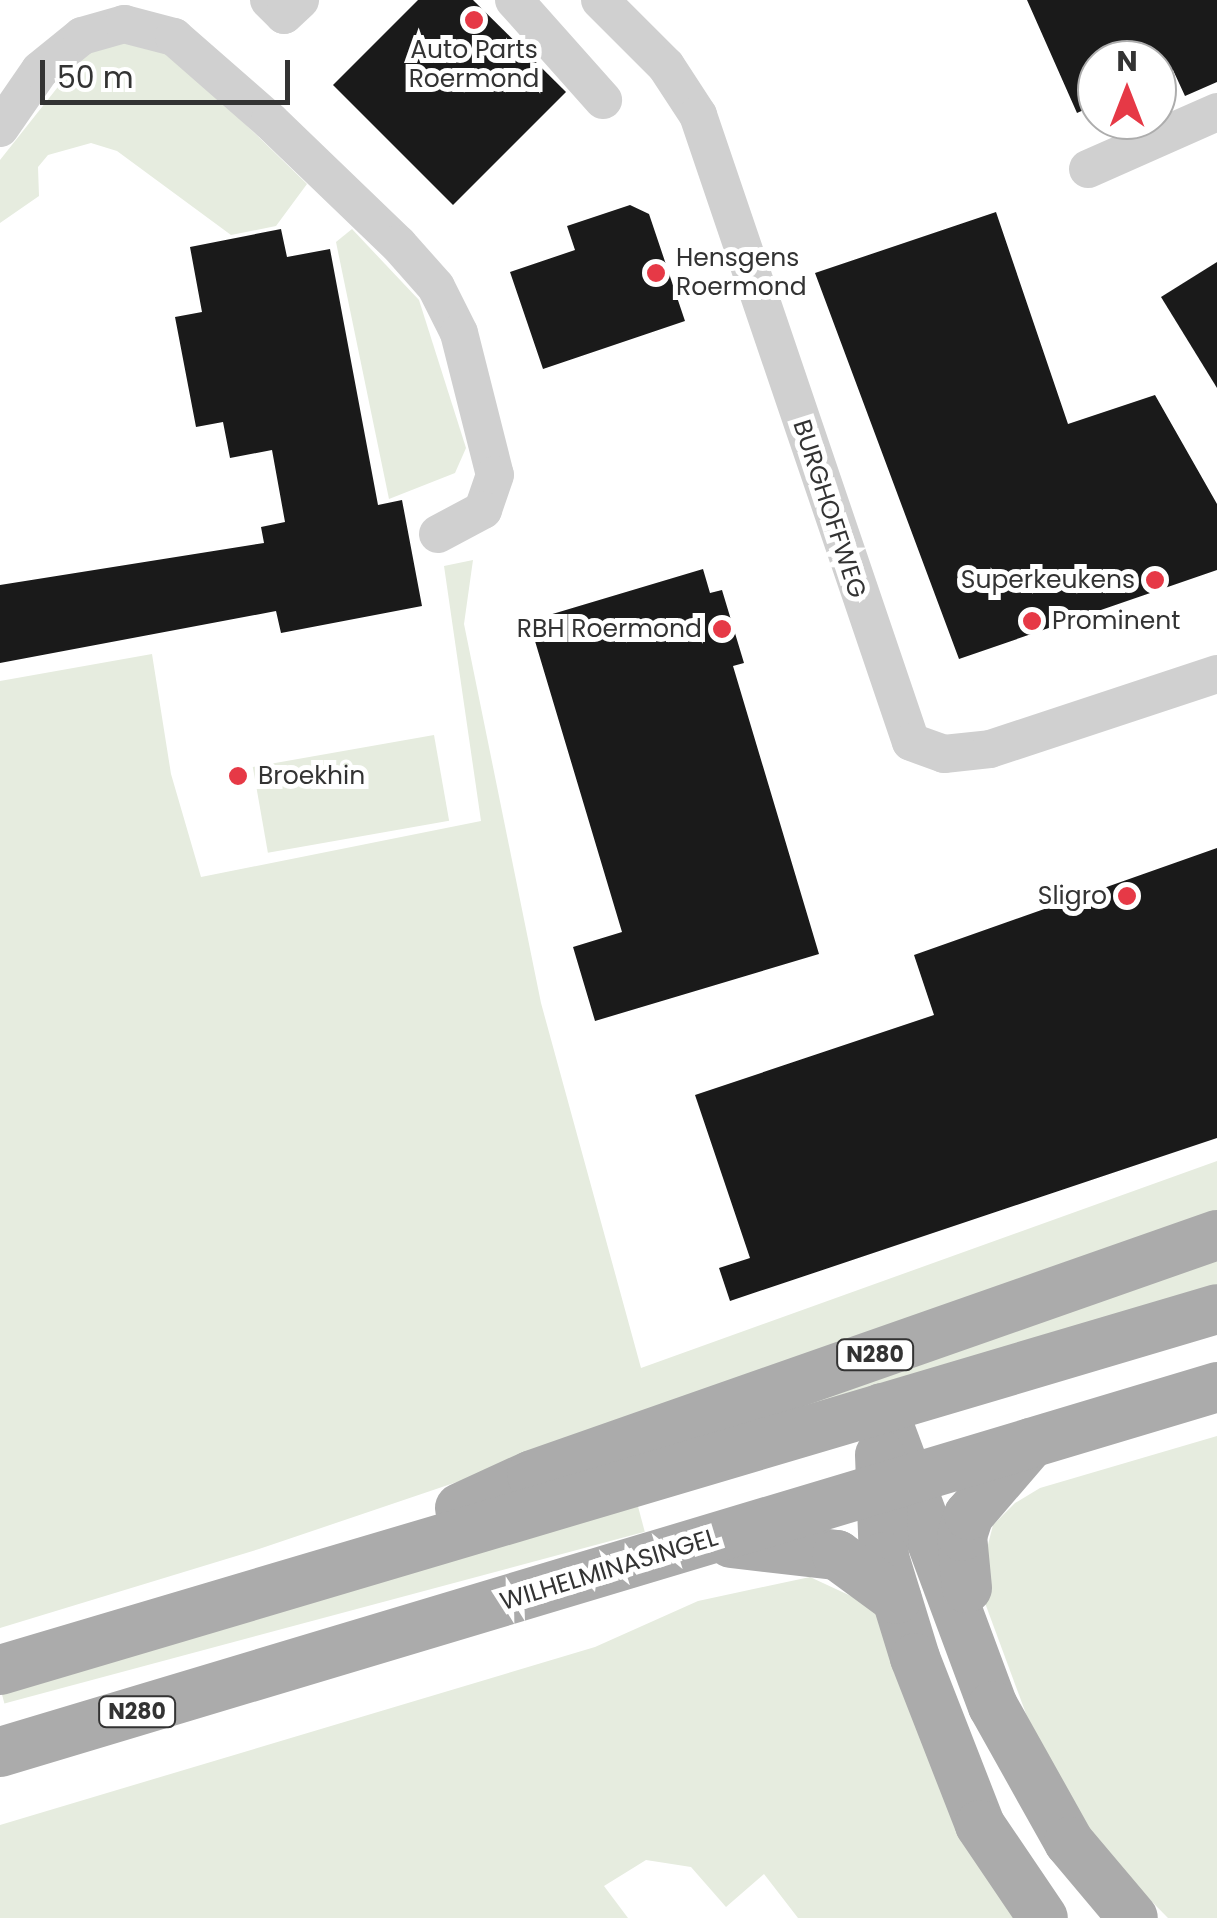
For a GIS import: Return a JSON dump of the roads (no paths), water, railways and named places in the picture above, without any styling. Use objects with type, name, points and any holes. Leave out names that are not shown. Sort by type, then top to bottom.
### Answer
[{"type":"main road","name":"N280","points":[[286,1588],[532,1475],[1217,1235]]},
{"type":"main road","name":"N280","points":[[0,1670],[1217,1310]]},
{"type":"main road","name":"WILHELMINASINGEL","points":[[0,1752],[1217,1386]]},
{"type":"main road","name":"N280","points":[[882,1408],[895,1482],[982,1682],[1069,1842],[1134,1918]]},
{"type":"main road","name":"N280","points":[[982,1682],[962,1536],[979,1497],[1032,1442]]},
{"type":"main road","name":"N280","points":[[895,1482],[884,1557],[897,1599],[962,1787],[1043,1918]]},
{"type":"main road","name":"N280","points":[[701,1541],[838,1555],[897,1599]]},
{"type":"street","points":[[268,0],[284,15],[300,0]]},
{"type":"street","points":[[514,0],[591,86],[627,27]]},
{"type":"street","name":"BURGHOFFWEG","points":[[600,0],[627,27],[698,115],[911,742],[944,754],[990,749],[1217,674]]},
{"type":"street","points":[[0,128],[40,70],[82,36],[124,24],[174,38],[270,121],[411,258],[460,333],[495,475],[483,510],[438,534]]},
{"type":"street","points":[[1088,169],[1217,112]]},
{"type":"place","name":"Auto Parts Roermond","points":[[474,20]]},
{"type":"place","name":"Hensgens Roermond","points":[[656,273]]},
{"type":"place","name":"Superkeukens","points":[[1155,580]]},
{"type":"place","name":"Prominent","points":[[1032,621]]},
{"type":"place","name":"RBH Roermond","points":[[722,629]]},
{"type":"place","name":"Broekhin","points":[[238,776]]},
{"type":"place","name":"Sligro","points":[[1127,896]]}]
